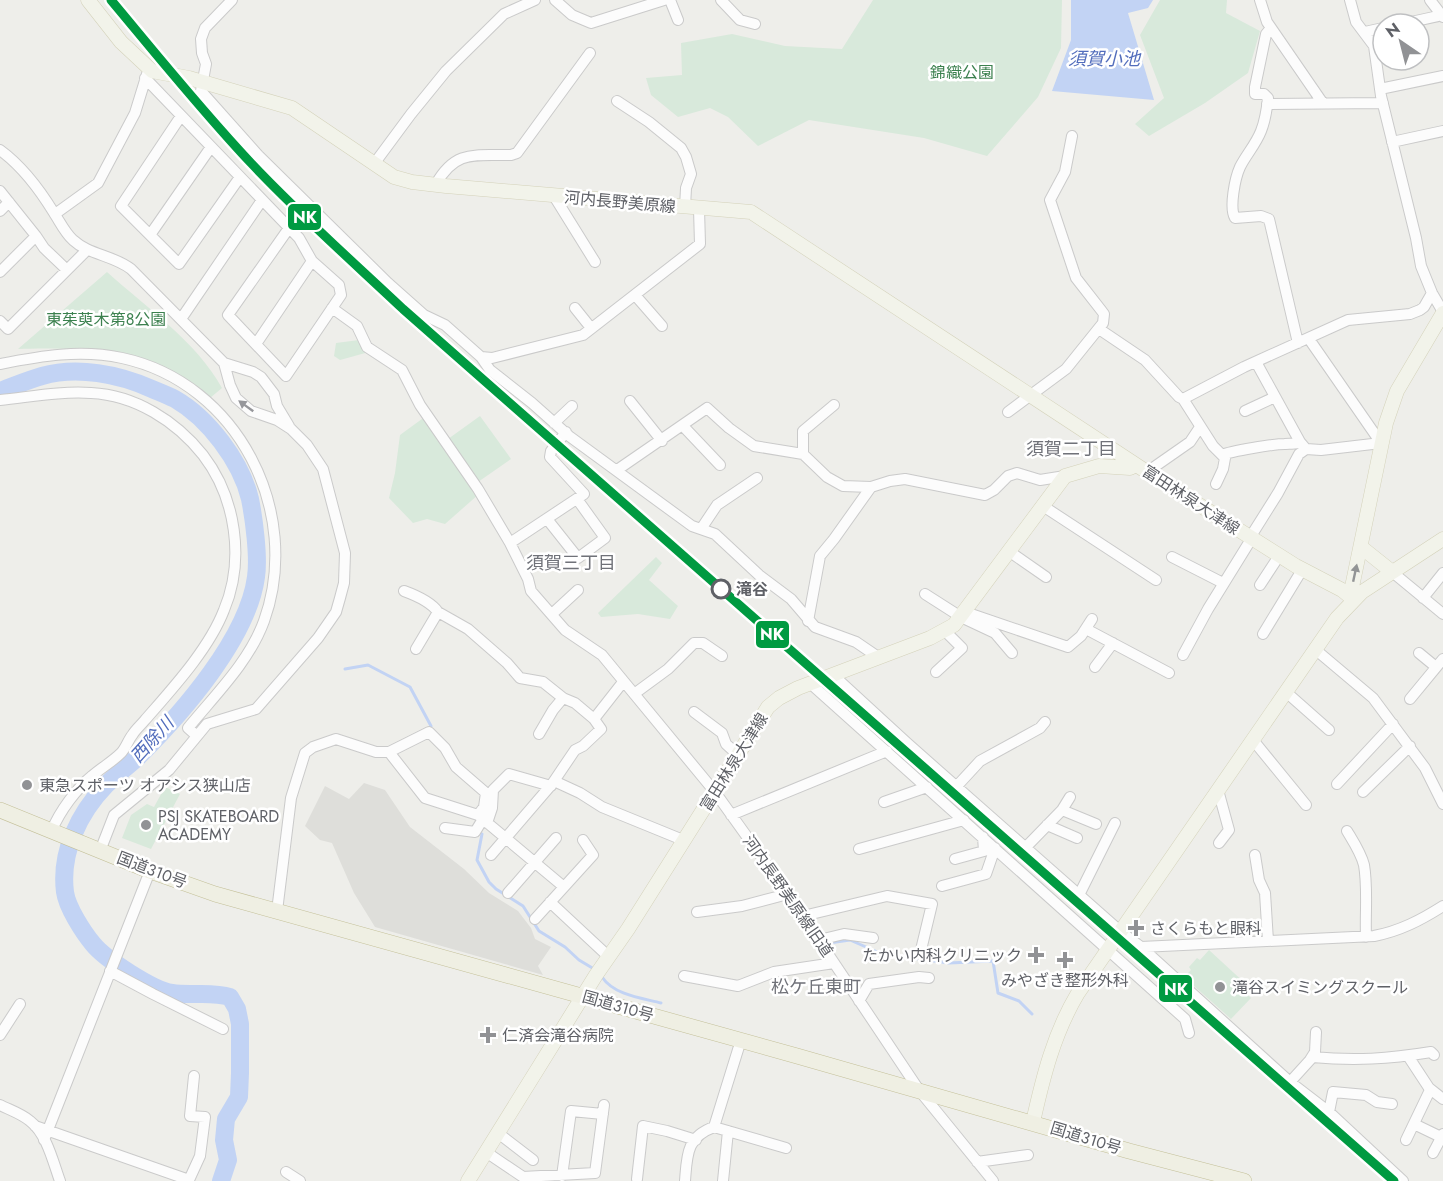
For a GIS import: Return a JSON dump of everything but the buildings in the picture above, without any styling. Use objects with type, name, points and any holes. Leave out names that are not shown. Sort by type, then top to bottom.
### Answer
[{"type":"highway","name":"国道310号","points":[[0,810],[150,871],[215,894],[1033,1122],[1129,1151],[1244,1181]]},
{"type":"main road","name":"河内長野美原線","points":[[88,0],[147,73],[203,82],[292,108],[374,164],[403,180],[420,184],[752,212],[1141,468]]},
{"type":"main road","points":[[1353,599],[1352,587],[1380,443],[1397,391],[1443,314]]},
{"type":"main road","name":"富田林泉大津線","points":[[468,1181],[737,754],[774,702],[789,692],[945,631],[954,625],[1065,476],[1100,466],[1141,468],[1279,556],[1353,599]]},
{"type":"main road","points":[[1033,1122],[1046,1068],[1062,1022],[1078,993],[1343,610],[1353,599],[1391,571],[1443,539]]},
{"type":"main road","points":[[1361,547],[1391,571]]},
{"type":"street","points":[[232,0],[212,18],[201,39],[206,64],[201,91],[258,155],[334,231],[424,315],[445,325],[481,357],[489,370],[554,423],[692,526],[715,534],[759,575],[791,599],[815,627],[856,642],[878,657]]},
{"type":"street","points":[[374,164],[446,71],[504,14],[523,2],[535,0]]},
{"type":"street","points":[[555,0],[572,15],[591,23],[664,0]]},
{"type":"street","points":[[670,0],[678,20]]},
{"type":"street","points":[[721,0],[740,20],[755,24]]},
{"type":"street","points":[[1260,0],[1271,28],[1322,102]]},
{"type":"street","points":[[1350,0],[1356,22],[1374,46],[1380,89],[1421,266],[1443,314]]},
{"type":"street","points":[[1430,0],[1443,16]]},
{"type":"street","points":[[1271,28],[1266,34],[1254,87],[1255,94],[1264,94],[1268,98],[1262,129],[1253,148],[1239,168],[1232,214],[1235,218],[1261,216],[1269,219],[1298,343]]},
{"type":"street","points":[[1365,32],[1371,31]]},
{"type":"street","points":[[436,184],[443,172],[454,161],[465,157],[517,153],[590,53]]},
{"type":"street","points":[[147,73],[181,116],[299,238],[312,261],[339,285],[341,295],[286,376],[228,315],[289,228]]},
{"type":"street","points":[[55,214],[98,183],[135,113],[147,73]]},
{"type":"street","points":[[1380,89],[1443,76]]},
{"type":"street","points":[[481,357],[492,358],[583,334],[700,244],[686,188],[691,174],[681,148],[617,100]]},
{"type":"street","points":[[1267,104],[1383,103]]},
{"type":"street","points":[[181,116],[121,206],[179,264],[240,177]]},
{"type":"street","points":[[1392,142],[1443,131]]},
{"type":"street","points":[[1008,412],[1066,369],[1103,323],[1104,314],[1076,278],[1050,200],[1065,172],[1072,136]]},
{"type":"street","points":[[150,235],[211,147]]},
{"type":"street","points":[[0,150],[17,165],[40,192],[73,240],[87,250],[118,260],[131,269],[224,363],[253,372],[261,377],[274,394],[277,406],[291,429]]},
{"type":"street","points":[[0,191],[44,248],[67,270]]},
{"type":"street","points":[[554,195],[595,262]]},
{"type":"street","points":[[181,319],[262,200]]},
{"type":"street","points":[[0,212],[9,202]]},
{"type":"street","points":[[0,272],[36,236]]},
{"type":"street","points":[[0,321],[8,329],[87,250]]},
{"type":"street","points":[[256,344],[312,261]]},
{"type":"street","points":[[1183,399],[1256,362],[1348,320],[1410,314],[1424,307],[1432,293]]},
{"type":"street","points":[[635,294],[662,326]]},
{"type":"street","name":"河内長野美原線旧道","points":[[333,308],[357,326],[367,347],[402,370],[420,405],[478,489],[510,543],[528,579],[531,591],[565,630],[602,656],[715,792],[754,844],[919,1090],[993,1181]]},
{"type":"street","points":[[575,308],[591,328]]},
{"type":"street","points":[[1099,329],[1145,360],[1183,399],[1226,462],[1216,484]]},
{"type":"street","points":[[1222,455],[1287,443],[1321,450],[1380,443],[1309,339]]},
{"type":"street","points":[[0,364],[78,352],[123,358],[151,368],[182,383],[212,406],[235,431],[251,456],[263,482],[273,514],[276,553],[272,593],[264,621],[248,653],[188,728],[197,736]]},
{"type":"street","points":[[1256,362],[1303,446]]},
{"type":"street","points":[[95,848],[114,815],[169,770],[207,724],[256,709],[318,638],[336,612],[344,583],[346,563],[340,530],[323,469],[307,445],[291,429],[277,420],[251,411],[236,398],[224,363]]},
{"type":"street","points":[[0,400],[65,393],[93,393],[119,398],[142,406],[162,417],[193,443],[208,462],[229,506],[235,534],[232,586],[224,610],[215,627],[176,682],[132,735],[122,752],[90,777],[78,790],[56,821],[54,831]]},
{"type":"street","points":[[1249,405],[1275,397]]},
{"type":"street","points":[[630,401],[662,441]]},
{"type":"street","points":[[802,454],[803,432],[834,405]]},
{"type":"street","points":[[554,423],[572,406]]},
{"type":"street","points":[[617,470],[707,408],[754,446],[802,454],[836,483],[843,486],[871,487],[905,479],[985,495],[994,490],[1008,476],[1017,473],[1040,480],[1065,476]]},
{"type":"street","points":[[683,426],[720,465]]},
{"type":"street","points":[[1141,468],[1190,442],[1200,427]]},
{"type":"street","points":[[510,543],[584,494],[550,457],[550,451],[566,432]]},
{"type":"street","points":[[1183,655],[1303,446]]},
{"type":"street","points":[[701,529],[717,505],[757,478]]},
{"type":"street","points":[[808,621],[820,556],[871,487]]},
{"type":"street","points":[[547,519],[578,558],[605,538],[577,499]]},
{"type":"street","points":[[1044,506],[1156,580]]},
{"type":"street","points":[[1010,552],[1046,577]]},
{"type":"street","points":[[1260,585],[1279,556]]},
{"type":"street","points":[[1172,557],[1223,583]]},
{"type":"street","points":[[1263,634],[1302,570]]},
{"type":"street","points":[[1391,571],[1443,614]]},
{"type":"street","points":[[1423,598],[1443,573]]},
{"type":"street","points":[[552,614],[578,590]]},
{"type":"street","points":[[404,591],[416,596],[468,629],[507,663],[520,678],[543,682],[563,698],[575,703],[594,719],[601,729],[583,746],[575,750],[553,784],[491,855]]},
{"type":"street","points":[[925,594],[995,633],[1012,653]]},
{"type":"street","points":[[416,649],[438,612]]},
{"type":"street","points":[[963,614],[1068,647],[1081,636],[1089,624],[1113,643],[1169,673]]},
{"type":"street","points":[[936,672],[951,664],[965,645],[945,631]]},
{"type":"street","points":[[634,694],[668,669],[694,642],[703,643],[722,656]]},
{"type":"street","points":[[1095,667],[1113,643]]},
{"type":"street","points":[[1316,650],[1373,698],[1425,768],[1443,804]]},
{"type":"street","points":[[1410,699],[1440,663],[1419,653]]},
{"type":"street","points":[[833,675],[956,787],[1141,947],[1290,1082],[1329,1112],[1403,1181]]},
{"type":"street","points":[[594,719],[623,681]]},
{"type":"street","points":[[811,684],[1185,1018],[1189,1033]]},
{"type":"street","points":[[1286,692],[1329,730]]},
{"type":"street","points":[[539,726],[563,698]]},
{"type":"street","points":[[694,712],[722,733],[726,744],[737,754]]},
{"type":"street","points":[[956,787],[980,761],[1026,742],[1045,722]]},
{"type":"street","points":[[1336,784],[1393,724]]},
{"type":"street","points":[[277,911],[291,798],[305,753],[313,747],[336,739],[376,752],[389,752],[429,732]]},
{"type":"street","points":[[429,732],[451,745],[462,763],[481,781],[487,782],[493,790],[492,808],[482,819],[475,832],[446,828]]},
{"type":"street","points":[[429,732],[446,748],[456,767],[486,793],[482,819]]},
{"type":"street","points":[[1253,740],[1306,805]]},
{"type":"street","points":[[1363,792],[1410,746]]},
{"type":"street","points":[[731,815],[886,751]]},
{"type":"street","points":[[389,752],[425,798],[482,819],[564,887]]},
{"type":"street","points":[[493,790],[509,774],[553,784],[580,793],[602,807],[683,840]]},
{"type":"street","points":[[884,802],[927,787]]},
{"type":"street","points":[[1218,790],[1229,830],[1219,843]]},
{"type":"street","points":[[1025,848],[1062,810],[1070,797]]},
{"type":"street","points":[[1062,810],[1096,824]]},
{"type":"street","points":[[859,849],[964,820]]},
{"type":"street","points":[[1079,895],[1115,823]]},
{"type":"street","points":[[1047,825],[1077,838]]},
{"type":"street","points":[[955,859],[984,851],[983,837]]},
{"type":"street","points":[[508,892],[556,838]]},
{"type":"street","points":[[1347,838],[1364,864],[1361,887],[1366,937]]},
{"type":"street","points":[[535,919],[593,855],[583,840]]},
{"type":"street","points":[[942,886],[986,874],[995,848]]},
{"type":"street","points":[[1259,861],[1259,880],[1270,892],[1268,941]]},
{"type":"street","points":[[60,1181],[46,1135],[150,871]]},
{"type":"street","points":[[697,912],[742,906],[788,894]]},
{"type":"street","points":[[803,916],[887,896],[932,904],[920,954]]},
{"type":"street","points":[[550,902],[609,957]]},
{"type":"street","points":[[1141,947],[1366,937],[1392,933],[1411,926],[1443,906]]},
{"type":"street","points":[[819,940],[844,934],[873,938]]},
{"type":"street","points":[[684,976],[738,986],[774,972],[834,963]]},
{"type":"street","points":[[111,969],[153,994],[223,1029]]},
{"type":"street","points":[[859,1001],[870,984],[919,977],[929,978]]},
{"type":"street","points":[[0,1035],[20,1004]]},
{"type":"street","points":[[1290,1082],[1315,1052],[1316,1032]]},
{"type":"street","points":[[714,1127],[741,1041]]},
{"type":"street","points":[[1312,1057],[1349,1060],[1431,1052],[1434,1055]]},
{"type":"street","points":[[1408,1056],[1431,1090],[1443,1099]]},
{"type":"street","points":[[0,1105],[30,1120],[46,1135],[189,1180],[200,1156],[206,1117],[190,1116],[195,1076]]},
{"type":"street","points":[[1406,1140],[1431,1090]]},
{"type":"street","points":[[1329,1112],[1333,1092],[1366,1095],[1375,1107],[1392,1104]]},
{"type":"street","points":[[486,1152],[523,1177],[575,1178],[595,1173],[603,1110],[571,1111],[562,1176]]},
{"type":"street","points":[[1414,1124],[1442,1136],[1433,1153]]},
{"type":"street","points":[[637,1179],[643,1126],[696,1140]]},
{"type":"street","points":[[685,1181],[688,1150],[704,1131],[714,1127],[786,1148]]},
{"type":"street","points":[[723,1181],[728,1131]]},
{"type":"street","points":[[498,1133],[533,1160]]},
{"type":"street","points":[[977,1162],[1028,1155]]},
{"type":"street","points":[[286,1172],[300,1181]]},
{"type":"shaded area","points":[[364,783],[385,790],[410,827],[464,869],[489,893],[518,911],[531,928],[535,939],[551,947],[538,966],[543,975],[375,927],[354,893],[332,843],[320,840],[305,826],[325,786],[349,799]]},
{"type":"green space","name":"錦織公園","points":[[873,0],[1062,0],[1061,48],[1038,97],[987,156],[924,138],[809,120],[758,146],[728,117],[710,108],[678,117],[651,95],[646,78],[682,75],[681,43],[732,34],[785,46],[842,49]]},
{"type":"green space","points":[[1160,0],[1227,0],[1226,13],[1260,31],[1248,73],[1205,103],[1149,136],[1135,124],[1164,98],[1140,35]]},
{"type":"green space","name":"東茱萸木第8公園","points":[[107,272],[185,340],[199,355],[222,388],[210,398],[172,371],[138,358],[118,354],[76,349],[18,349]]},
{"type":"green space","points":[[359,340],[369,352],[340,360],[334,356],[336,343]]},
{"type":"green space","points":[[426,416],[479,494],[445,524],[427,519],[413,523],[389,498],[400,435]]},
{"type":"green space","points":[[480,416],[511,459],[478,482],[448,439]]},
{"type":"green space","points":[[656,557],[662,563],[649,580],[678,606],[670,619],[638,614],[601,617],[598,613]]},
{"type":"green space","name":"PSJ SKATEBOARD ACADEMY","points":[[165,787],[180,794],[151,849],[122,838],[131,815],[147,804],[154,807]]},
{"type":"green space","name":"滝谷スイミングスクール","points":[[1209,950],[1247,985],[1242,990],[1251,998],[1231,1019],[1184,977],[1191,970],[1189,967],[1197,958],[1200,960]]},
{"type":"water","name":"須賀小池","points":[[1071,0],[1153,0],[1148,8],[1128,13],[1154,100],[1052,91],[1071,40]]},
{"type":"waterway","name":"西除川","points":[[0,391],[55,373],[83,372],[126,379],[166,395],[199,417],[222,442],[239,470],[250,499],[256,538],[257,569],[250,600],[240,625],[227,649],[193,697],[139,756],[96,796],[74,834],[64,877],[66,898],[76,919],[93,944],[108,958],[164,991],[179,994],[223,995],[230,997],[237,1009],[240,1024],[239,1097],[226,1119],[224,1140],[228,1160],[221,1181]]},
{"type":"waterway","points":[[345,669],[368,665],[410,687],[431,726]]},
{"type":"waterway","points":[[482,834],[477,860],[489,882],[523,906],[539,931],[594,969]]},
{"type":"waterway","points":[[829,943],[850,940],[882,954],[949,963],[993,961],[998,993],[1019,1001],[1032,1014]]},
{"type":"waterway","points":[[602,977],[613,988],[621,992],[661,1003]]},
{"type":"transit line","name":"NK","points":[[111,0],[197,103],[251,163],[403,309],[1394,1181]]},
{"type":"place","name":"滝谷","points":[[721,589]]},
{"type":"place","name":"東急スポーツ オアシス狭山店","points":[[27,785]]},
{"type":"place","name":"PSJ SKATEBOARD ACADEMY","points":[[146,825]]},
{"type":"place","name":"さくらもと眼科","points":[[1136,928]]},
{"type":"place","name":"たかい内科クリニック","points":[[1036,955]]},
{"type":"place","name":"みやざき整形外科","points":[[1065,960]]},
{"type":"place","name":"滝谷スイミングスクール","points":[[1220,987]]},
{"type":"place","name":"仁済会滝谷病院","points":[[488,1035]]},
{"type":"district","name":"須賀二丁目","points":[[1071,449]]},
{"type":"district","name":"須賀三丁目","points":[[571,563]]},
{"type":"district","name":"松ケ丘東町","points":[[816,987]]}]
